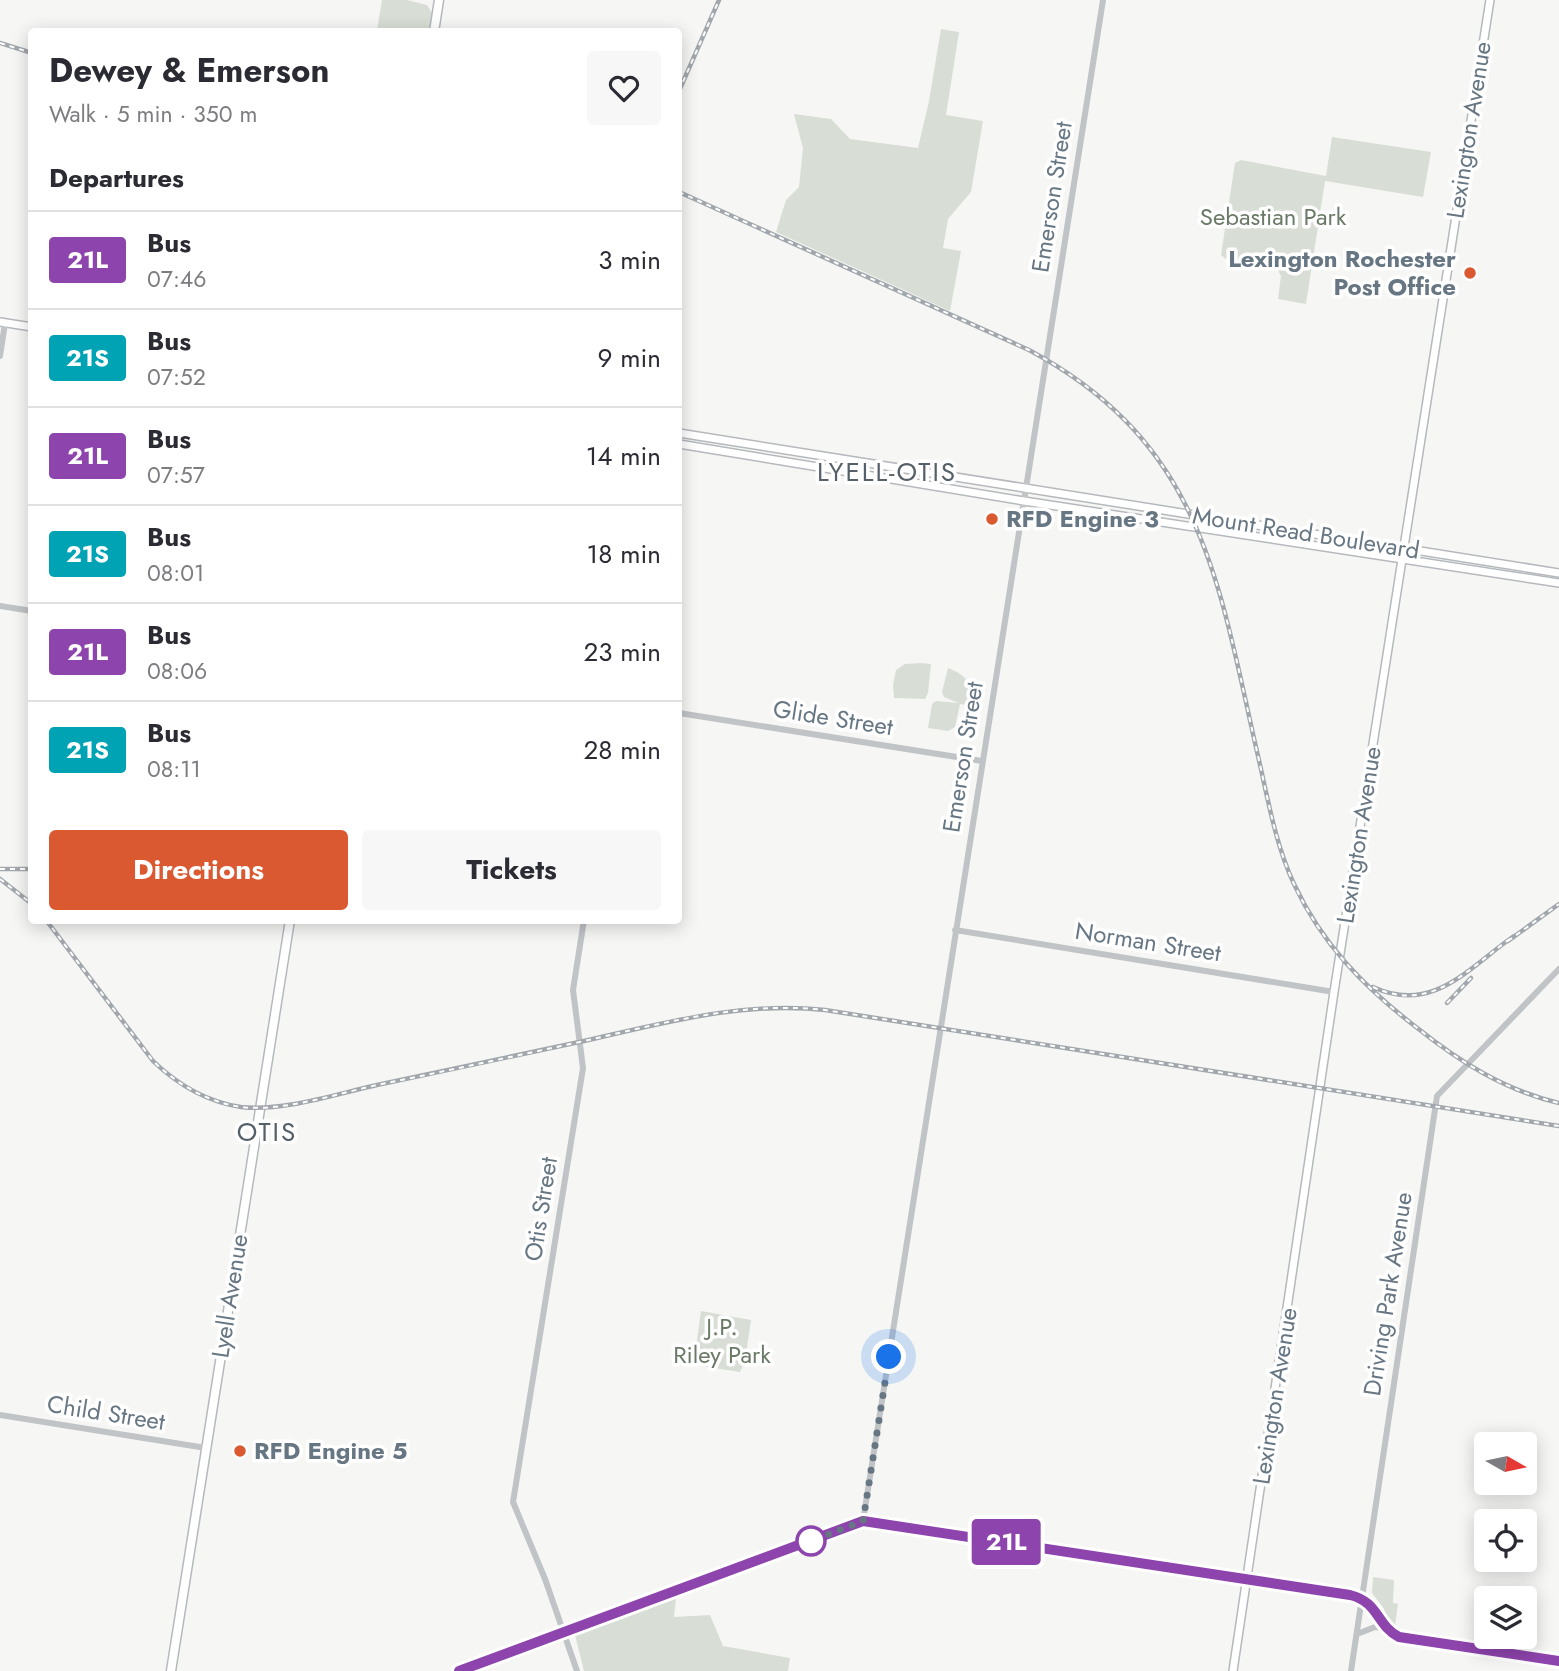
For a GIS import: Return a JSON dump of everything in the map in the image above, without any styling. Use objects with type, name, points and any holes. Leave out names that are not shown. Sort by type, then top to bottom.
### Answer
[{"type":"main road","points":[[435,28],[439,0]]},
{"type":"main road","name":"Lexington Avenue","points":[[1233,1671],[1334,992],[1490,0]]},
{"type":"main road","points":[[3,322],[28,326]]},
{"type":"main road","name":"Mount Read Boulevard","points":[[682,434],[1559,573]]},
{"type":"main road","points":[[682,443],[700,437],[717,450]]},
{"type":"main road","name":"Mount Read Boulevard","points":[[682,444],[1024,501],[1559,583]]},
{"type":"main road","name":"Lyell Avenue","points":[[171,1671],[289,924]]},
{"type":"street","name":"Emerson Street","points":[[863,1521],[1103,0]]},
{"type":"street","points":[[0,356],[3,322]]},
{"type":"street","points":[[0,607],[28,610]]},
{"type":"street","name":"Glide Street","points":[[682,713],[982,761]]},
{"type":"street","name":"Otis Street","points":[[565,1633],[513,1503],[583,1065],[573,990],[583,924]]},
{"type":"street","name":"Norman Street","points":[[955,930],[1334,992]]},
{"type":"street","name":"Driving Park Avenue","points":[[1351,1671],[1437,1096],[1559,969]]},
{"type":"street","name":"Child Street","points":[[0,1415],[206,1448]]},
{"type":"street","points":[[459,1671],[863,1521],[1363,1599],[1371,1605],[1387,1628],[1395,1635],[1409,1640],[1559,1661]]},
{"type":"street","points":[[1357,1634],[1375,1627],[1387,1628]]},
{"type":"street","points":[[565,1633],[576,1671]]},
{"type":"green space","points":[[382,0],[407,0],[427,5],[432,13],[430,28],[377,28]]},
{"type":"green space","points":[[941,29],[959,32],[946,115],[983,121],[971,192],[948,219],[943,248],[961,251],[950,311],[776,232],[786,200],[799,187],[803,148],[794,114],[831,119],[850,139],[918,148]]},
{"type":"green space","name":"Sebastian Park","points":[[1332,137],[1431,152],[1423,197],[1325,181],[1306,304],[1278,299],[1281,276],[1276,267],[1226,259],[1221,255],[1235,163],[1241,160],[1326,176]]},
{"type":"green space","points":[[905,664],[931,664],[925,699],[894,698],[896,670]]},
{"type":"green space","points":[[948,668],[968,682],[969,698],[966,705],[960,704],[955,727],[948,731],[928,728],[932,704],[936,701],[959,703],[944,697],[942,692]]},
{"type":"green space","name":"J.P. Riley Park","points":[[701,1311],[751,1320],[745,1361],[740,1372],[701,1366],[703,1357],[695,1355]]},
{"type":"green space","points":[[1373,1577],[1394,1580],[1393,1603],[1398,1604],[1395,1625],[1387,1617],[1395,1627],[1382,1611],[1385,1610],[1372,1593]]},
{"type":"green space","points":[[676,1598],[674,1617],[710,1615],[723,1646],[790,1658],[788,1671],[584,1671],[575,1635]]},
{"type":"railway","points":[[682,84],[719,0]]},
{"type":"railway","points":[[0,43],[28,52]]},
{"type":"railway","points":[[682,193],[1029,350],[1087,387],[1133,429],[1168,474],[1194,523],[1214,576],[1230,632],[1277,837],[1287,868],[1305,906],[1331,945],[1362,980],[1433,1040],[1483,1073],[1520,1091],[1559,1103]]},
{"type":"railway","points":[[0,869],[28,869]]},
{"type":"railway","points":[[0,879],[28,901]]},
{"type":"railway","points":[[1508,941],[1559,904]]},
{"type":"railway","points":[[49,924],[153,1061],[193,1091],[216,1101],[241,1107],[274,1107],[309,1101],[703,1015],[794,1008],[825,1010],[1559,1126]]},
{"type":"railway","points":[[1373,987],[1394,994],[1414,995],[1432,991],[1449,984],[1514,936]]},
{"type":"railway","points":[[1447,1003],[1471,978]]},
{"type":"bus line","name":"21L","points":[[459,1671],[863,1521],[1350,1595],[1369,1603],[1387,1628],[1399,1637],[1559,1661]]},
{"type":"place","name":"Lexington Rochester Post Office","points":[[1470,273]]},
{"type":"place","name":"RFD Engine 3","points":[[992,519]]},
{"type":"place","name":"RFD Engine 5","points":[[240,1451]]},
{"type":"district","name":"LYELL-OTIS","points":[[887,472]]},
{"type":"district","name":"OTIS","points":[[267,1132]]},
{"type":"route","points":[[811,1541],[808,1542],[863,1521],[889,1357]]}]
